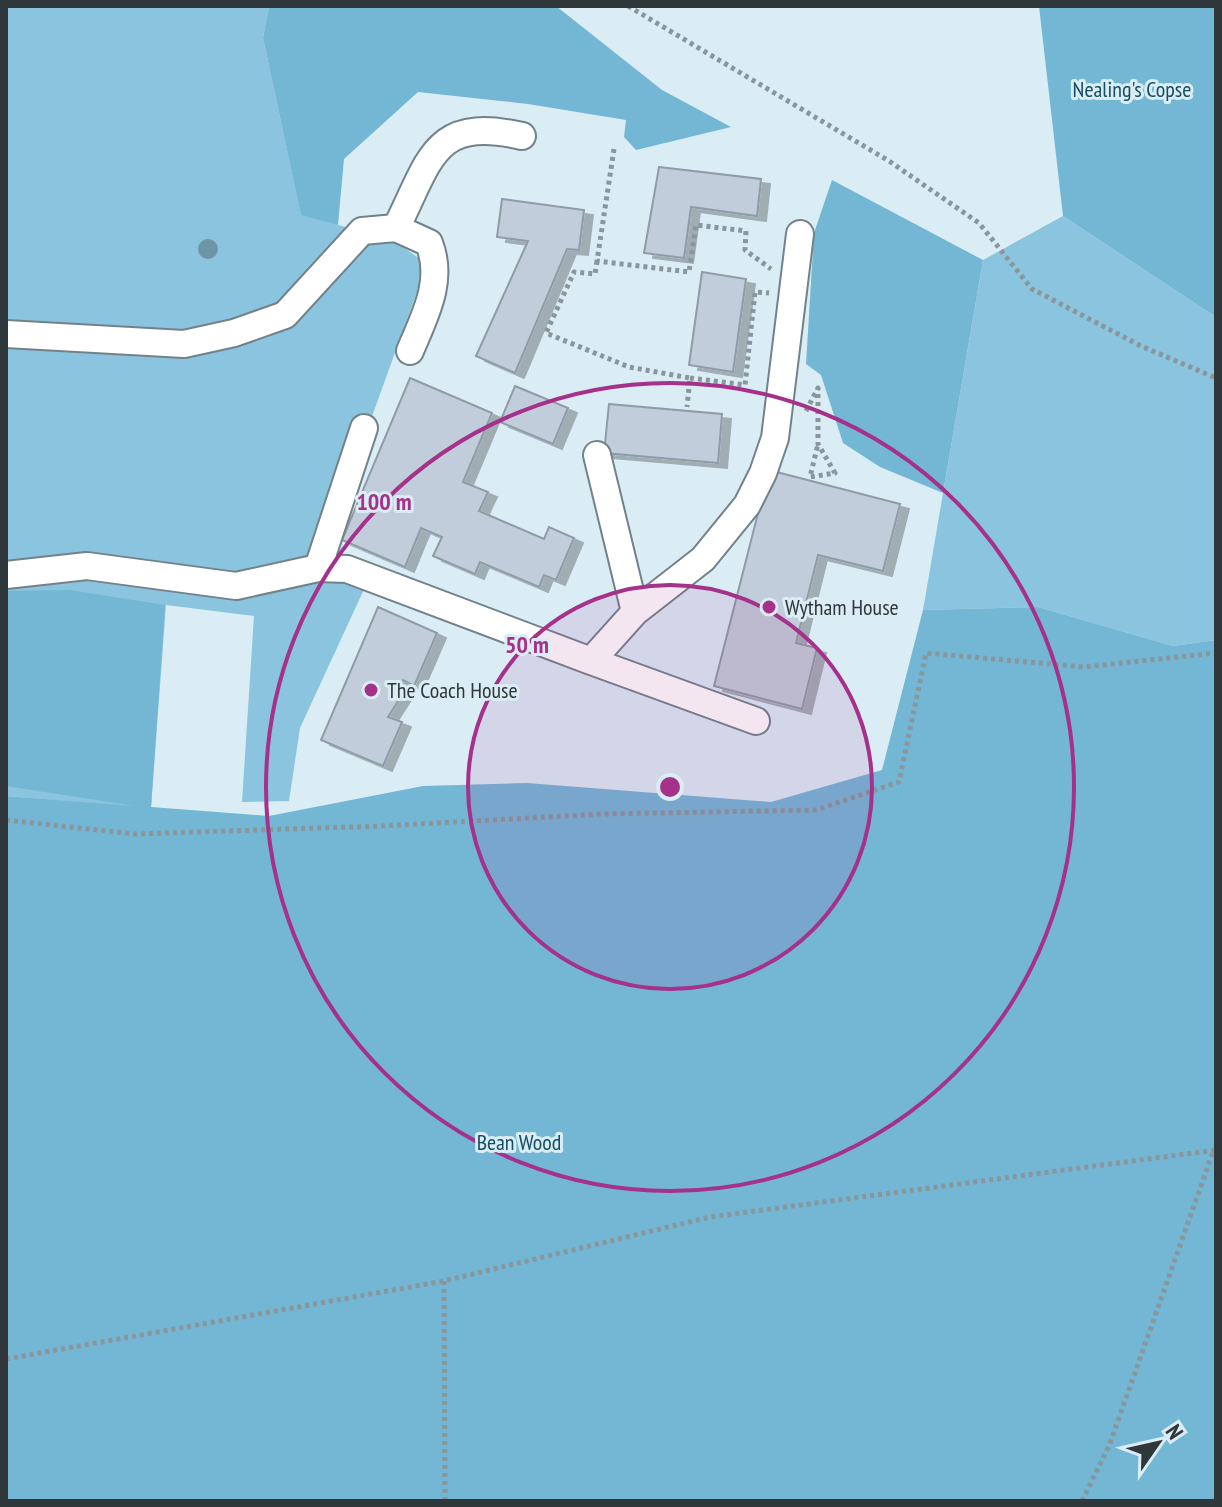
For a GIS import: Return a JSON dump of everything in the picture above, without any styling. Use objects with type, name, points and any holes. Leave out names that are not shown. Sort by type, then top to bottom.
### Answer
[{"type":"lane","points":[[396,228],[432,157],[453,135],[479,129],[522,136]]},
{"type":"lane","points":[[6,334],[184,344],[234,333],[285,315],[362,231],[396,228],[429,243],[438,264],[435,284],[410,351]]},
{"type":"lane","points":[[591,661],[635,612],[703,559],[747,505],[763,473],[775,438],[784,271],[800,234]]},
{"type":"lane","points":[[318,568],[364,428]]},
{"type":"lane","points":[[597,455],[635,612]]},
{"type":"lane","points":[[6,575],[87,566],[236,586],[318,568],[347,569],[756,721]]},
{"type":"path","points":[[628,6],[889,161],[979,223],[1032,289],[1141,346],[1216,378]]},
{"type":"path","points":[[597,261],[689,272],[696,225],[746,231],[745,250],[784,271],[769,293],[755,292],[745,385],[629,367],[546,333],[574,272],[595,274],[614,149]]},
{"type":"path","points":[[687,407],[690,378]]},
{"type":"path","points":[[805,414],[818,388],[818,444],[810,477],[835,473],[818,444]]},
{"type":"path","points":[[6,820],[135,834],[381,826],[603,814],[816,810],[899,782],[926,653],[1084,667],[1216,653]]},
{"type":"path","points":[[6,1359],[444,1281],[710,1217],[1215,1151],[1109,1446],[1082,1501]]},
{"type":"path","points":[[444,1281],[445,1501]]},
{"type":"shaded area","points":[[6,6],[269,6],[263,38],[301,214],[396,242],[427,264],[313,580],[366,585],[300,728],[289,801],[242,802],[254,616],[166,605],[151,808],[6,796]]},
{"type":"shaded area","points":[[1063,216],[1216,317],[1216,640],[1173,646],[1038,607],[923,610],[983,260]]},
{"type":"green space","points":[[269,6],[556,6],[662,90],[731,127],[636,150],[624,137],[626,120],[528,104],[418,92],[344,159],[338,225],[301,215],[263,38]]},
{"type":"green space","name":"Nealing's Copse","points":[[1039,6],[1216,6],[1216,317],[1063,216]]},
{"type":"green space","points":[[832,180],[983,260],[943,493],[880,467],[843,443],[821,375],[806,364],[814,233]]},
{"type":"green space","name":"Bean Wood","points":[[69,590],[165,605],[151,807],[269,816],[423,786],[527,783],[771,802],[882,770],[923,610],[1038,607],[1173,646],[1216,640],[1216,1501],[6,1501],[6,796],[135,806],[6,786],[6,591]]},
{"type":"building","points":[[659,167],[761,179],[757,216],[691,207],[684,258],[644,253]]},
{"type":"building","points":[[502,199],[584,210],[579,250],[567,249],[515,373],[476,356],[528,241],[497,237]]},
{"type":"building","points":[[702,272],[746,279],[733,372],[689,365]]},
{"type":"building","points":[[410,378],[492,413],[463,482],[488,492],[479,511],[544,539],[549,527],[574,538],[556,580],[544,575],[539,587],[480,562],[475,574],[433,556],[442,537],[421,528],[405,567],[342,540]]},
{"type":"building","points":[[515,386],[568,408],[553,444],[500,422]]},
{"type":"building","points":[[609,404],[722,414],[718,463],[604,453]]},
{"type":"building","name":"Wytham House","points":[[769,470],[900,504],[883,571],[818,555],[796,643],[817,648],[802,709],[714,686]]},
{"type":"building","name":"The Coach House","points":[[378,607],[437,633],[414,686],[403,680],[399,686],[402,695],[388,717],[402,722],[383,766],[321,740]]},
{"type":"place","name":"Wytham House","points":[[769,607]]},
{"type":"place","name":"The Coach House","points":[[371,690]]}]
